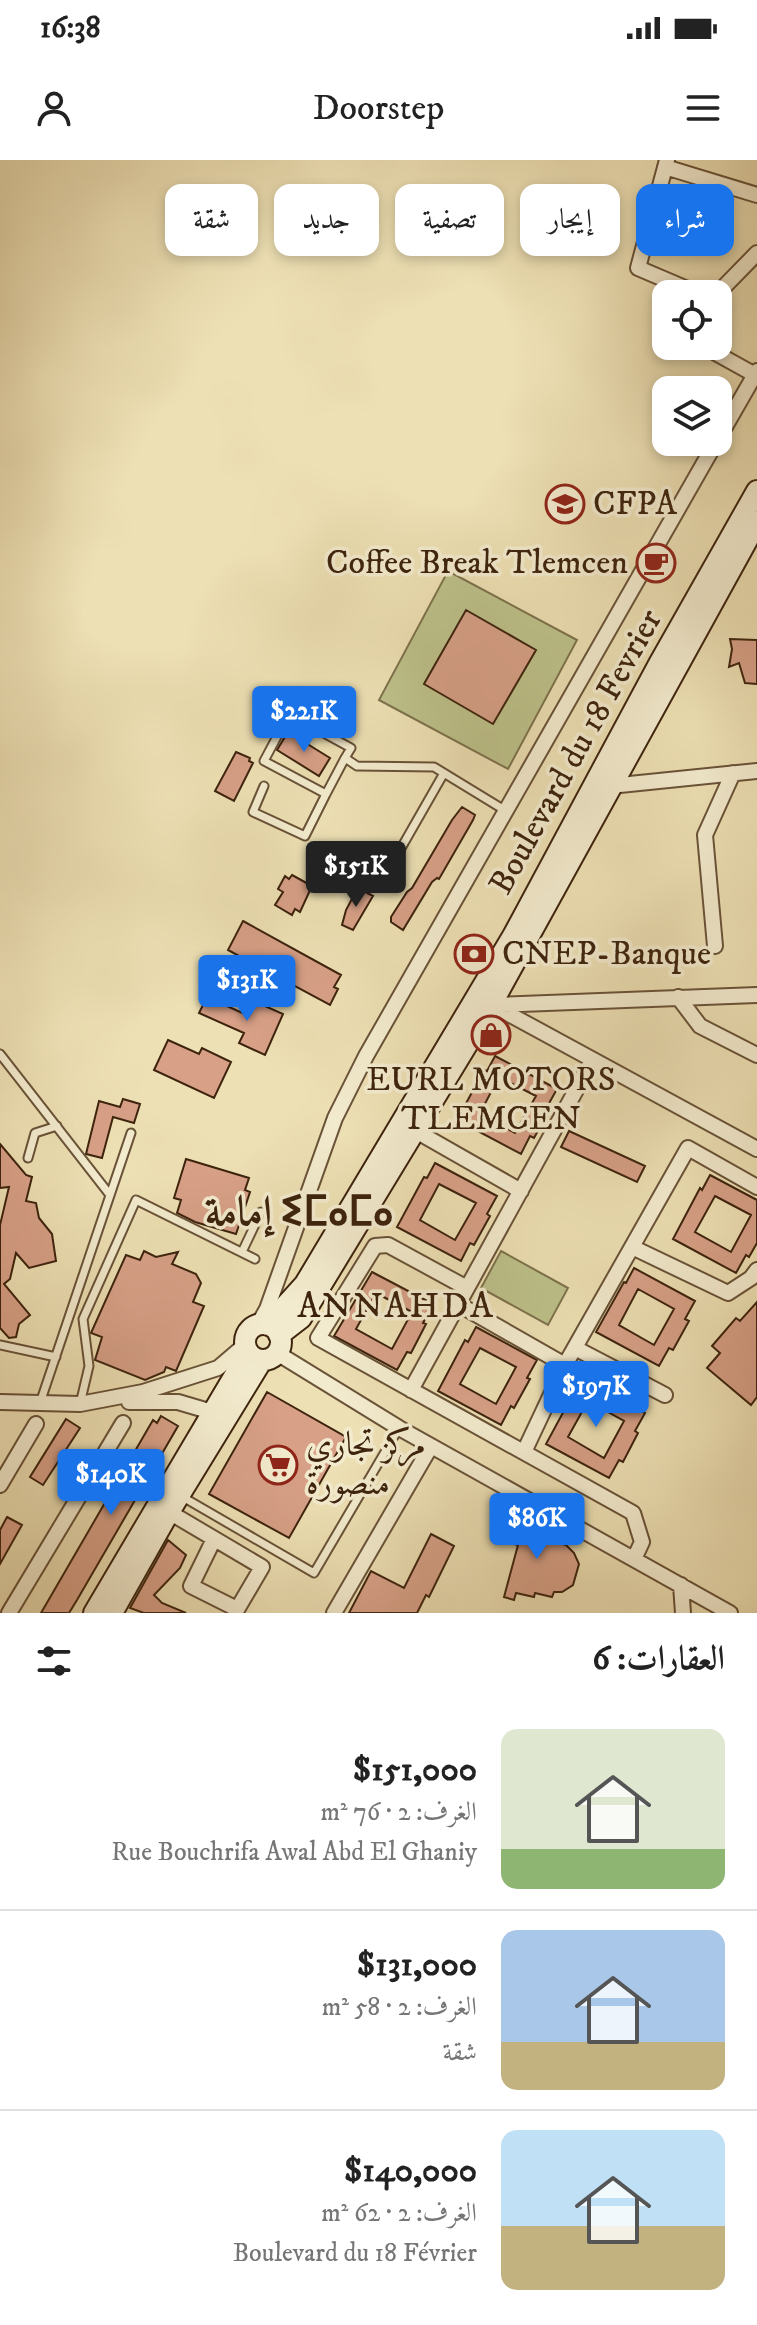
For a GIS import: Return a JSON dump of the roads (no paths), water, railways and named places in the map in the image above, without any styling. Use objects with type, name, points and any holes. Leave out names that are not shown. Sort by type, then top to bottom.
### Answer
[{"type":"main road","name":"Boulevard du 18 Fevrier","points":[[263,1342],[301,1318],[414,1130],[484,1000],[513,936],[757,491]]},
{"type":"main road","name":"Boulevard du 18 Fevrier","points":[[263,1342],[305,1284],[484,1000],[755,530]]},
{"type":"main road","points":[[94,1613],[212,1412],[263,1342]]},
{"type":"main road","points":[[112,1613],[263,1342]]},
{"type":"street","points":[[666,280],[638,268],[666,164],[757,195]]},
{"type":"street","points":[[731,280],[757,253]]},
{"type":"street","points":[[729,360],[756,375],[732,416]]},
{"type":"street","points":[[263,1342],[267,1309],[335,1118],[366,1056],[708,456]]},
{"type":"street","points":[[610,786],[757,771]]},
{"type":"street","points":[[715,946],[705,835],[733,773]]},
{"type":"street","points":[[484,1000],[757,995]]},
{"type":"street","points":[[678,997],[700,1026],[757,1055]]},
{"type":"street","points":[[484,1000],[757,1149]]},
{"type":"street","points":[[411,1390],[592,1061]]},
{"type":"street","points":[[414,1130],[521,1191]]},
{"type":"street","points":[[524,1452],[565,1365],[688,1148],[757,1187]]},
{"type":"street","points":[[467,1288],[388,1245],[375,1246],[318,1338],[633,1513],[642,1542],[634,1559]]},
{"type":"street","points":[[632,1247],[728,1293],[751,1278],[757,1270]]},
{"type":"street","points":[[458,1304],[565,1365]]},
{"type":"street","points":[[80,1404],[143,1392],[218,1368],[263,1342]]},
{"type":"street","points":[[263,1342],[399,1428],[730,1613]]},
{"type":"street","points":[[575,1348],[665,1395]]},
{"type":"street","points":[[0,1402],[178,1402],[212,1412]]},
{"type":"street","points":[[9,1613],[123,1423]]},
{"type":"street","points":[[0,1485],[36,1424]]},
{"type":"street","points":[[334,1613],[431,1446]]},
{"type":"street","points":[[174,1504],[214,1539],[262,1567],[236,1611],[191,1586],[214,1539]]},
{"type":"street","points":[[681,1585],[683,1613]]},
{"type":"lane","points":[[264,786],[253,812],[305,836],[351,748],[289,714],[264,761],[326,794]]},
{"type":"lane","points":[[345,758],[357,766],[434,767],[506,811]]},
{"type":"lane","points":[[388,871],[444,773]]},
{"type":"lane","points":[[0,1054],[110,1195]]},
{"type":"lane","points":[[28,1158],[35,1133],[57,1126]]},
{"type":"lane","points":[[40,1403],[131,1133]]},
{"type":"lane","points":[[80,1404],[89,1366],[83,1319],[136,1200],[255,1259]]},
{"type":"lane","points":[[242,1252],[261,1212]]},
{"type":"lane","points":[[0,1345],[56,1357]]},
{"type":"lane","points":[[174,1504],[314,1573],[399,1428]]},
{"type":"place","name":"CFPA","points":[[565,504]]},
{"type":"place","name":"Coffee Break Tlemcen","points":[[656,563]]},
{"type":"place","name":"CNEP-Banque","points":[[474,954]]},
{"type":"place","name":"EURL MOTORS TLEMCEN","points":[[491,1035]]},
{"type":"place","name":"مركز تجاري منصورة","points":[[278,1465]]},
{"type":"district","name":"إمامة ⵉⵎⴰⵎⴰ","points":[[299,1213]]},
{"type":"district","name":"ANNAHDA","points":[[396,1306]]}]
